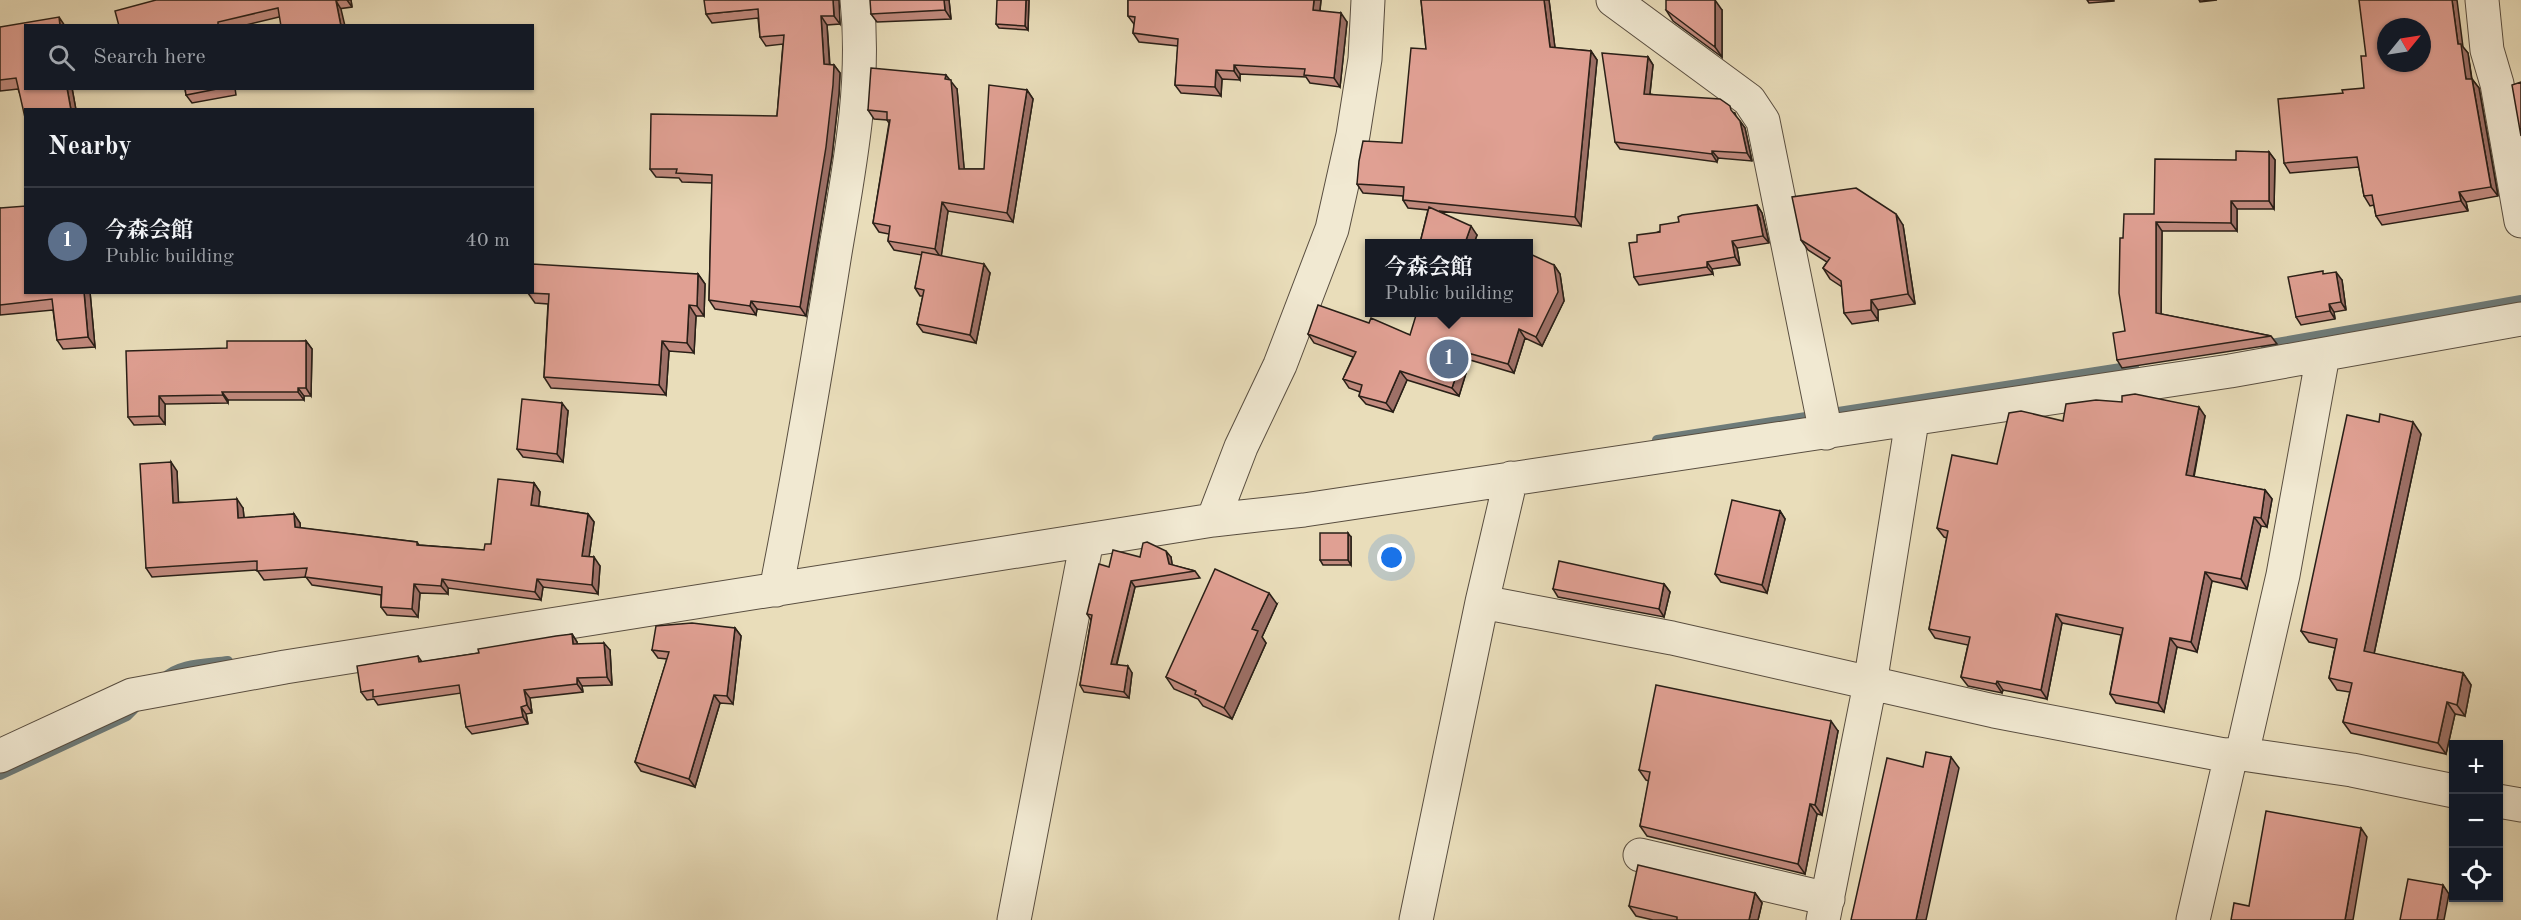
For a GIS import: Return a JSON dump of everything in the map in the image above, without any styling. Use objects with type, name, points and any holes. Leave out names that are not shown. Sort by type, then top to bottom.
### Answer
[{"type":"street","points":[[776,590],[809,419],[857,118],[860,26],[857,0]]},
{"type":"street","points":[[1213,520],[1241,447],[1280,365],[1332,229],[1353,135],[1365,59],[1368,0]]},
{"type":"street","points":[[1613,0],[1749,100],[1763,121],[1826,433]]},
{"type":"street","points":[[2482,0],[2487,50],[2497,84],[2521,220]]},
{"type":"street","points":[[0,756],[132,695],[285,667],[1213,520],[1304,510],[1912,420],[2324,355],[2521,319]]},
{"type":"street","points":[[2193,920],[2283,574],[2324,355]]},
{"type":"street","points":[[1640,855],[1825,910],[1870,684],[1912,420]]},
{"type":"street","points":[[1416,920],[1482,602],[1511,478]]},
{"type":"street","points":[[1014,920],[1087,540]]},
{"type":"street","points":[[1482,602],[1672,638],[1994,711],[2237,754],[2352,770],[2449,790]]},
{"type":"street","points":[[2503,802],[2521,805]]},
{"type":"building","points":[[156,0],[339,0],[336,1],[341,24],[281,24],[278,8],[218,22],[218,24],[118,24],[115,11]]},
{"type":"building","points":[[704,0],[833,0],[834,16],[821,16],[824,64],[834,65],[833,85],[826,147],[800,307],[751,301],[750,306],[709,300],[712,175],[676,173],[677,169],[650,169],[651,114],[777,116],[784,35],[760,37],[758,9],[706,14]]},
{"type":"building","points":[[870,0],[944,0],[945,10],[871,14]]},
{"type":"building","points":[[997,0],[1026,0],[1025,26],[996,24]]},
{"type":"building","points":[[1128,0],[1314,0],[1313,10],[1341,13],[1334,78],[1304,75],[1305,69],[1234,65],[1234,71],[1216,70],[1215,87],[1175,85],[1178,39],[1133,33],[1135,17],[1128,16]]},
{"type":"building","points":[[1421,0],[1544,0],[1550,47],[1591,51],[1575,217],[1403,200],[1404,187],[1357,184],[1363,141],[1402,143],[1411,48],[1426,49]]},
{"type":"building","points":[[1666,0],[1715,0],[1715,47],[1666,10]]},
{"type":"building","points":[[2359,0],[2452,0],[2466,79],[2472,79],[2491,187],[2459,192],[2461,201],[2376,216],[2372,195],[2364,196],[2357,157],[2284,163],[2278,99],[2343,93],[2342,90],[2364,88],[2361,56],[2366,56]]},
{"type":"building","points":[[59,17],[60,24],[24,24],[24,90],[67,90],[71,108],[24,108],[24,113],[16,78],[0,80],[0,27]]},
{"type":"building","points":[[1602,53],[1648,57],[1644,94],[1720,99],[1730,106],[1740,121],[1747,153],[1712,151],[1712,154],[1615,142]]},
{"type":"building","points":[[871,68],[946,75],[945,79],[951,80],[959,169],[984,169],[989,85],[1027,90],[1007,213],[942,202],[935,249],[888,241],[890,226],[873,223],[890,120],[887,120],[887,112],[868,110]]},
{"type":"building","points":[[2521,82],[2521,136],[2512,85]]},
{"type":"building","points":[[185,90],[212,90],[186,95]]},
{"type":"building","points":[[2236,151],[2269,152],[2269,201],[2231,201],[2231,223],[2156,222],[2156,313],[2271,336],[2117,360],[2113,333],[2125,331],[2119,293],[2120,238],[2123,238],[2124,214],[2154,214],[2155,159],[2236,160]]},
{"type":"building","points":[[1856,188],[1896,214],[1908,294],[1871,300],[1871,310],[1844,313],[1841,281],[1823,268],[1830,258],[1801,240],[1792,197]]},
{"type":"building","points":[[1757,205],[1763,236],[1732,241],[1735,257],[1707,262],[1707,267],[1634,277],[1629,243],[1637,242],[1637,235],[1660,232],[1660,225],[1679,222],[1678,217],[1682,215]]},
{"type":"building","points":[[24,206],[24,294],[84,294],[88,337],[57,340],[52,299],[0,305],[0,208]]},
{"type":"building","points":[[1429,207],[1471,226],[1466,239],[1421,239]]},
{"type":"building","points":[[922,252],[984,264],[970,335],[917,324],[924,290],[915,288]]},
{"type":"building","points":[[1533,255],[1554,265],[1558,292],[1536,337],[1519,329],[1508,364],[1464,352],[1452,388],[1400,371],[1386,403],[1359,396],[1362,385],[1343,379],[1356,352],[1308,334],[1318,305],[1369,323],[1371,318],[1410,335],[1415,317],[1533,317]]},
{"type":"building","points":[[534,264],[698,274],[697,306],[689,305],[687,343],[662,341],[659,385],[544,377],[549,294],[534,293]]},
{"type":"building","points":[[2323,271],[2323,274],[2336,272],[2341,302],[2329,304],[2330,311],[2296,317],[2288,277]]},
{"type":"building","points":[[227,341],[306,341],[306,388],[298,388],[298,392],[222,392],[223,395],[159,396],[159,416],[128,417],[126,351],[227,348]]},
{"type":"building","points":[[2135,394],[2199,407],[2186,475],[2265,490],[2261,518],[2254,517],[2241,579],[2205,572],[2191,642],[2170,638],[2158,703],[2110,694],[2123,628],[2056,614],[2041,690],[1997,681],[1996,684],[1961,677],[1970,637],[1929,629],[1948,531],[1937,528],[1952,455],[1997,464],[2009,413],[2021,411],[2063,421],[2066,404],[2096,400],[2122,402],[2122,396]]},
{"type":"building","points":[[522,399],[562,403],[557,454],[517,449]]},
{"type":"building","points":[[2380,414],[2413,422],[2364,651],[2463,673],[2457,705],[2447,702],[2438,743],[2343,722],[2352,683],[2329,678],[2337,639],[2301,631],[2347,415],[2379,422]]},
{"type":"building","points":[[171,462],[173,503],[237,499],[238,518],[294,514],[295,527],[417,542],[417,545],[484,550],[485,544],[491,544],[498,479],[534,483],[531,505],[588,514],[582,556],[594,557],[592,585],[537,579],[535,592],[442,579],[441,586],[414,584],[412,609],[381,607],[382,587],[305,577],[307,568],[257,571],[257,561],[146,568],[140,464]]},
{"type":"building","points":[[1732,500],[1780,511],[1762,585],[1715,574]]},
{"type":"building","points":[[1320,533],[1348,533],[1348,560],[1320,560]]},
{"type":"building","points":[[1147,542],[1166,551],[1169,564],[1195,571],[1131,581],[1111,664],[1128,666],[1124,692],[1080,685],[1092,615],[1087,614],[1099,564],[1109,567],[1113,550],[1140,557],[1143,543]]},
{"type":"building","points":[[1559,561],[1664,584],[1659,609],[1553,589]]},
{"type":"building","points":[[1215,569],[1269,593],[1252,629],[1258,631],[1224,708],[1166,677]]},
{"type":"building","points":[[692,623],[735,628],[727,696],[714,695],[689,779],[635,762],[669,652],[652,650],[656,626]]},
{"type":"building","points":[[572,634],[573,644],[604,643],[607,677],[577,678],[577,684],[524,690],[527,705],[521,707],[523,717],[466,727],[459,685],[373,697],[373,690],[361,692],[357,666],[418,656],[419,662],[479,653],[478,649]]},
{"type":"building","points":[[1656,685],[1831,721],[1815,805],[1810,804],[1798,864],[1640,826],[1650,772],[1639,770]]},
{"type":"building","points":[[1926,752],[1951,757],[1916,920],[1851,920],[1887,758],[1923,767]]},
{"type":"building","points":[[2266,811],[2361,828],[2345,920],[2231,920],[2234,903],[2249,906]]},
{"type":"building","points":[[1638,865],[1755,893],[1749,920],[1677,920],[1677,917],[1629,906]]},
{"type":"building","points":[[2408,879],[2443,885],[2437,920],[2400,920]]},
{"type":"waterway","points":[[2265,345],[2521,300]]},
{"type":"waterway","points":[[1657,440],[2134,366]]},
{"type":"waterway","points":[[163,679],[185,667],[228,661]]},
{"type":"waterway","points":[[0,775],[127,716],[138,705]]},
{"type":"place","name":"今森会館","points":[[1449,359]]}]
